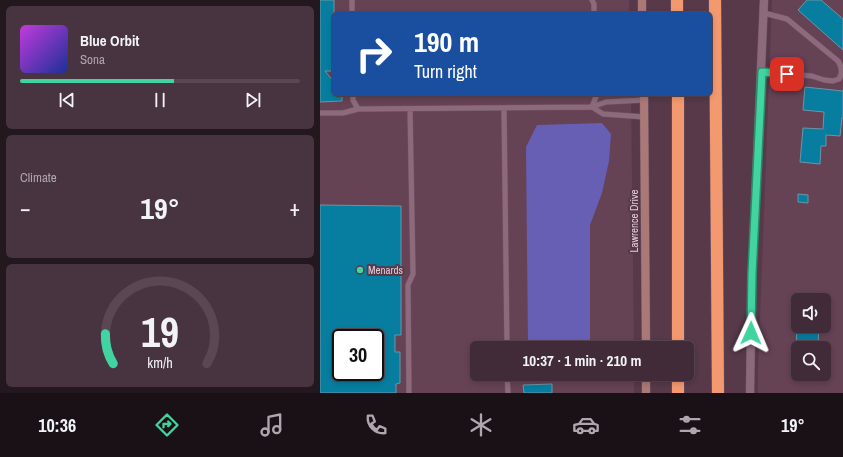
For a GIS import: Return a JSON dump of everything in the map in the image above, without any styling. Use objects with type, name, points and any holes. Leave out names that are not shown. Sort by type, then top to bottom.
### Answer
[{"type":"highway","points":[[677,0],[677,12]]},
{"type":"highway","points":[[715,0],[718,393]]},
{"type":"highway","points":[[678,96],[678,341]]},
{"type":"highway","points":[[678,381],[678,393]]},
{"type":"main road","points":[[642,0],[642,12]]},
{"type":"main road","name":"Lawrence Drive","points":[[644,97],[646,341]]},
{"type":"main road","points":[[646,381],[646,393]]},
{"type":"street","points":[[750,393],[752,274],[764,0]]},
{"type":"lane","points":[[352,0],[352,12]]},
{"type":"lane","points":[[592,0],[594,4],[594,12]]},
{"type":"lane","points":[[762,72],[812,76],[833,81],[840,79],[842,72],[841,65],[838,61],[787,19],[764,13]]},
{"type":"lane","points":[[353,96],[353,100],[358,109]]},
{"type":"lane","points":[[592,107],[596,96]]},
{"type":"lane","points":[[320,113],[344,113],[358,109],[592,107],[606,102],[644,97]]},
{"type":"lane","points":[[592,107],[603,114],[645,117]]},
{"type":"lane","points":[[504,108],[507,341]]},
{"type":"lane","points":[[409,393],[408,285],[413,274],[410,109]]},
{"type":"lane","points":[[508,381],[508,393]]},
{"type":"shaded area","points":[[320,0],[629,0],[629,12],[332,12],[332,96],[631,96],[634,341],[470,341],[470,381],[634,381],[634,393],[320,393]]},
{"type":"shaded area","points":[[772,0],[843,0],[843,393],[758,393]]},
{"type":"shaded area","points":[[602,123],[611,134],[609,161],[602,193],[590,225],[590,341],[528,341],[526,147],[537,125]]},
{"type":"building","points":[[320,0],[334,0],[334,12],[332,12],[332,71],[325,71],[332,80],[332,96],[342,96],[342,101],[320,102]]},
{"type":"building","points":[[807,0],[821,0],[843,19],[843,50],[798,10]]},
{"type":"building","points":[[805,87],[843,91],[843,118],[840,136],[826,135],[826,146],[821,146],[820,164],[800,162],[803,128],[823,129],[824,112],[803,110]]},
{"type":"building","points":[[798,194],[808,195],[808,203],[798,202]]},
{"type":"building","name":"Menards","points":[[320,205],[401,206],[401,335],[395,335],[395,352],[400,352],[400,383],[396,384],[396,393],[320,393]]},
{"type":"building","points":[[797,333],[819,333],[818,341],[796,341]]},
{"type":"building","points":[[552,384],[552,393],[524,393],[523,385]]},
{"type":"place","name":"Menards","points":[[360,270]]},
{"type":"route","points":[[751,333],[752,274],[762,72],[787,74]]}]
